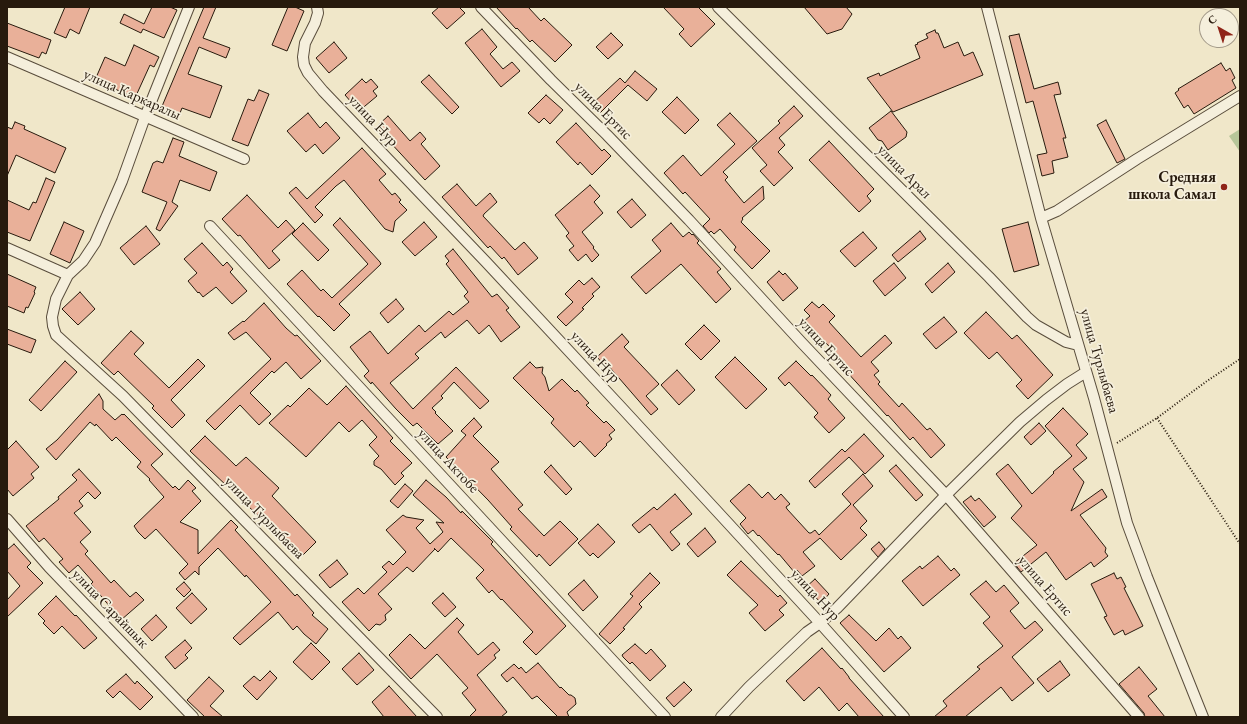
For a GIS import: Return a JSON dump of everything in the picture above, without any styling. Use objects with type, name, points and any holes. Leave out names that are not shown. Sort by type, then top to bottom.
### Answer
[{"type":"street","points":[[7,248],[68,275],[83,261],[95,243],[122,181],[145,117],[189,7]]},
{"type":"street","name":"улица Нур","points":[[317,7],[318,13],[315,23],[305,43],[303,57],[304,65],[308,73],[323,91],[497,274],[820,623],[904,717]]},
{"type":"street","name":"улица Ертис","points":[[481,7],[689,220],[802,343],[946,495],[1139,717]]},
{"type":"street","name":"улица Арал","points":[[718,7],[989,277],[1027,317],[1036,325],[1066,342],[1078,345]]},
{"type":"street","name":"улица Турлыбаева","points":[[990,10],[1042,218],[1127,523],[1203,717]]},
{"type":"street","name":"улица Каркаралы","points":[[7,57],[244,160]]},
{"type":"street","points":[[1042,218],[1057,211],[1137,159],[1240,96]]},
{"type":"street","name":"улица Актобе","points":[[210,226],[665,717]]},
{"type":"street","name":"улица Турлыбаева","points":[[68,275],[56,299],[52,317],[56,335],[129,401],[437,717]]},
{"type":"street","points":[[721,717],[807,632],[837,608],[994,446],[1040,404],[1086,372]]},
{"type":"street","name":"улица Сарайшык","points":[[7,519],[49,567],[193,717]]},
{"type":"path","points":[[1107,448],[1157,418],[1240,359]]},
{"type":"path","points":[[1157,418],[1240,544]]},
{"type":"green space","points":[[1240,129],[1240,152],[1229,136]]},
{"type":"building","points":[[65,7],[90,7],[79,34],[70,29],[66,38],[54,33]]},
{"type":"building","points":[[152,7],[170,7],[177,10],[164,38],[143,29],[141,33],[120,23],[124,14],[144,24]]},
{"type":"building","points":[[204,7],[216,7],[203,38],[230,48],[226,58],[199,47],[188,74],[222,86],[210,118],[182,108],[178,118],[160,111]]},
{"type":"building","points":[[288,7],[295,7],[304,11],[287,51],[272,45]]},
{"type":"building","points":[[439,7],[459,7],[465,13],[447,29],[432,13]]},
{"type":"building","points":[[496,7],[528,7],[541,21],[544,18],[572,45],[555,62],[532,40],[530,42],[517,28],[516,29]]},
{"type":"building","points":[[663,7],[698,7],[715,24],[691,47],[679,34],[684,29]]},
{"type":"building","points":[[804,7],[846,7],[852,14],[842,29],[827,34]]},
{"type":"building","points":[[7,23],[51,40],[46,54],[42,52],[39,58],[7,46]]},
{"type":"building","points":[[482,29],[497,47],[490,54],[503,69],[512,62],[520,71],[501,87],[465,43]]},
{"type":"building","points":[[935,30],[936,33],[938,33],[944,48],[958,42],[964,56],[973,52],[983,75],[893,112],[867,78],[879,73],[880,76],[920,58],[915,45],[928,38],[926,34]]},
{"type":"building","points":[[611,33],[623,45],[608,59],[596,47]]},
{"type":"building","points":[[1019,34],[1034,89],[1058,82],[1061,94],[1054,95],[1066,138],[1063,138],[1068,157],[1052,161],[1054,173],[1042,176],[1037,155],[1047,153],[1033,101],[1026,103],[1009,36]]},
{"type":"building","points":[[334,42],[347,58],[329,73],[316,58]]},
{"type":"building","points":[[134,45],[159,57],[154,67],[150,65],[135,98],[106,85],[104,88],[95,84],[95,80],[105,57],[125,66]]},
{"type":"building","points":[[1221,63],[1226,71],[1230,68],[1235,78],[1232,80],[1236,88],[1194,114],[1188,105],[1184,108],[1175,93],[1179,90],[1178,89]]},
{"type":"building","points":[[635,71],[657,89],[647,101],[628,85],[600,113],[591,105],[620,78],[625,83]]},
{"type":"building","points":[[429,75],[459,107],[452,114],[421,82]]},
{"type":"building","points":[[362,79],[366,83],[371,79],[378,87],[373,91],[377,96],[359,111],[345,95]]},
{"type":"building","points":[[259,90],[269,94],[248,146],[232,140],[248,99],[254,101]]},
{"type":"building","points":[[546,95],[563,110],[550,124],[544,118],[539,123],[528,113]]},
{"type":"building","points":[[677,97],[699,120],[685,134],[662,112]]},
{"type":"building","points":[[794,106],[803,116],[779,138],[785,145],[778,152],[793,168],[774,186],[760,171],[767,165],[752,148],[780,123],[778,121]]},
{"type":"building","points":[[891,111],[907,132],[906,137],[888,150],[882,141],[878,140],[869,128]]},
{"type":"building","points":[[308,113],[320,128],[326,122],[340,138],[323,154],[315,144],[306,152],[287,131]]},
{"type":"building","points":[[730,113],[757,141],[723,172],[728,177],[725,180],[744,203],[763,186],[764,199],[742,218],[743,219],[741,222],[770,251],[752,269],[734,250],[736,247],[720,229],[714,234],[711,231],[709,233],[703,226],[710,219],[685,192],[683,194],[664,173],[683,155],[701,176],[735,144],[717,125]]},
{"type":"building","points":[[388,116],[410,141],[420,132],[426,139],[421,144],[440,166],[425,180],[376,127]]},
{"type":"building","points":[[1106,120],[1125,159],[1117,163],[1097,125]]},
{"type":"building","points":[[15,122],[25,126],[24,129],[66,148],[55,173],[16,155],[7,176],[7,127],[12,129]]},
{"type":"building","points":[[576,123],[602,151],[604,149],[611,156],[592,175],[580,162],[578,165],[556,142]]},
{"type":"building","points":[[173,138],[184,142],[179,156],[217,172],[210,191],[180,180],[172,202],[178,206],[160,231],[156,229],[167,202],[142,192],[153,163],[157,161],[163,163]]},
{"type":"building","points":[[829,141],[874,189],[867,196],[871,201],[859,212],[809,160]]},
{"type":"building","points":[[362,148],[386,174],[379,180],[392,195],[395,193],[401,200],[399,202],[407,210],[395,221],[393,232],[385,229],[344,180],[315,207],[323,215],[315,223],[289,193],[296,187],[307,199]]},
{"type":"building","points":[[46,178],[55,182],[30,241],[7,232],[7,200],[29,210],[33,202],[36,203]]},
{"type":"building","points":[[457,184],[476,206],[490,193],[497,202],[483,216],[515,250],[524,242],[538,258],[518,275],[504,257],[502,259],[490,246],[488,248],[442,197]]},
{"type":"building","points":[[590,185],[600,196],[594,202],[603,213],[582,232],[599,255],[592,262],[586,254],[578,261],[569,250],[574,246],[566,236],[569,233],[555,215]]},
{"type":"building","points":[[247,195],[278,228],[286,220],[295,230],[272,251],[280,260],[269,269],[240,235],[238,236],[222,219]]},
{"type":"building","points":[[632,199],[646,215],[631,228],[617,212]]},
{"type":"building","points":[[340,218],[381,264],[339,304],[350,315],[334,331],[319,316],[318,317],[287,284],[302,270],[321,291],[323,289],[332,298],[368,264],[333,225]]},
{"type":"building","points":[[64,222],[84,231],[70,263],[50,254]]},
{"type":"building","points":[[424,222],[437,237],[415,256],[402,242]]},
{"type":"building","points":[[1028,222],[1039,265],[1014,272],[1002,229]]},
{"type":"building","points":[[303,223],[329,250],[318,261],[292,234]]},
{"type":"building","points":[[671,223],[683,237],[689,232],[692,235],[693,234],[699,241],[697,243],[721,269],[717,272],[731,289],[716,303],[681,264],[646,294],[631,277],[661,251],[652,240]]},
{"type":"building","points":[[146,226],[160,244],[134,265],[120,248]]},
{"type":"building","points":[[920,231],[926,239],[898,262],[892,255]]},
{"type":"building","points":[[863,232],[877,248],[855,267],[840,251]]},
{"type":"building","points":[[202,243],[223,266],[227,262],[233,269],[230,272],[247,291],[232,304],[216,287],[203,297],[188,281],[197,273],[184,259]]},
{"type":"building","points":[[453,249],[492,297],[497,294],[509,308],[506,310],[520,327],[501,342],[489,325],[479,334],[467,320],[445,338],[441,332],[415,354],[419,358],[390,383],[413,409],[456,367],[489,401],[480,409],[454,382],[441,396],[443,398],[432,408],[453,431],[438,444],[417,423],[413,426],[372,382],[371,384],[364,376],[369,371],[350,347],[370,331],[388,354],[419,325],[425,332],[449,311],[453,315],[469,302],[464,296],[468,292],[446,264],[449,261],[445,256]]},
{"type":"building","points":[[894,263],[906,278],[885,296],[873,281]]},
{"type":"building","points":[[948,263],[955,272],[932,293],[925,284]]},
{"type":"building","points":[[779,271],[783,275],[785,273],[798,288],[783,301],[767,282]]},
{"type":"building","points":[[7,274],[36,287],[35,293],[24,313],[7,306]]},
{"type":"building","points":[[592,278],[600,287],[592,294],[594,296],[582,308],[584,309],[566,326],[557,317],[573,302],[565,294],[579,280],[584,285]]},
{"type":"building","points":[[80,292],[95,309],[78,325],[62,309]]},
{"type":"building","points":[[396,299],[404,309],[388,323],[380,313]]},
{"type":"building","points":[[812,302],[819,308],[823,304],[835,316],[829,322],[861,357],[885,335],[892,343],[871,362],[879,371],[874,375],[880,382],[878,384],[899,407],[902,403],[927,430],[930,428],[945,445],[931,458],[913,437],[910,440],[888,415],[887,416],[846,371],[849,368],[826,343],[822,347],[815,339],[817,337],[803,322],[810,316],[804,310]]},
{"type":"building","points":[[264,303],[286,328],[295,336],[297,335],[321,361],[301,379],[286,362],[274,373],[272,371],[250,393],[271,414],[259,425],[240,405],[215,430],[206,421],[271,359],[246,332],[234,340],[228,333],[243,321],[244,322]]},
{"type":"building","points":[[986,312],[1012,339],[1017,335],[1053,375],[1028,399],[1016,386],[1022,380],[997,352],[989,359],[964,333]]},
{"type":"building","points":[[944,317],[957,332],[936,349],[923,334]]},
{"type":"building","points":[[704,325],[720,341],[701,360],[685,344]]},
{"type":"building","points":[[7,329],[36,340],[31,353],[7,344]]},
{"type":"building","points":[[131,331],[144,343],[134,354],[169,388],[198,359],[205,366],[171,400],[185,415],[172,428],[152,408],[154,406],[118,371],[114,375],[101,363]]},
{"type":"building","points":[[622,334],[629,342],[624,347],[659,384],[646,396],[658,409],[651,415],[606,363],[604,365],[597,357]]},
{"type":"building","points":[[735,357],[767,389],[746,409],[715,377]]},
{"type":"building","points":[[65,361],[77,372],[41,411],[29,400]]},
{"type":"building","points":[[796,361],[831,395],[828,399],[845,418],[829,433],[814,417],[818,413],[789,382],[785,386],[778,378]]},
{"type":"building","points":[[530,362],[536,368],[543,367],[542,373],[545,377],[549,391],[562,379],[575,392],[577,390],[589,403],[586,405],[604,423],[606,421],[615,430],[609,435],[612,439],[595,457],[580,441],[574,447],[551,423],[554,419],[513,378]]},
{"type":"building","points":[[677,370],[695,390],[679,405],[661,385]]},
{"type":"building","points":[[346,386],[393,438],[390,441],[412,463],[401,473],[404,476],[395,485],[381,469],[374,465],[374,461],[379,456],[369,445],[377,437],[362,420],[349,432],[339,422],[306,457],[269,423],[288,405],[290,407],[309,388],[327,405]]},
{"type":"building","points":[[99,394],[103,401],[103,409],[115,420],[124,414],[163,454],[151,465],[173,488],[175,486],[179,490],[188,480],[196,488],[192,491],[201,501],[180,522],[198,530],[198,554],[231,520],[238,527],[235,530],[295,596],[297,594],[314,613],[312,615],[328,629],[316,644],[297,626],[293,630],[278,612],[240,645],[233,638],[271,602],[218,548],[199,567],[199,575],[195,571],[185,580],[179,573],[188,564],[156,529],[145,539],[138,532],[134,526],[164,497],[149,480],[150,479],[137,467],[141,462],[116,437],[112,441],[96,424],[95,426],[90,422],[56,460],[46,449],[57,440]]},
{"type":"building","points":[[1063,408],[1088,434],[1076,445],[1087,458],[1073,469],[1084,482],[1071,511],[1102,489],[1107,497],[1080,515],[1106,548],[1105,552],[1108,556],[1094,567],[1091,562],[1066,580],[1046,552],[1021,572],[1014,563],[1037,545],[1011,518],[1022,506],[996,474],[1008,464],[1032,494],[1054,473],[1053,472],[1072,456],[1045,426]]},
{"type":"building","points":[[474,418],[482,427],[473,436],[499,462],[491,469],[523,505],[518,509],[544,536],[560,521],[578,539],[550,566],[539,554],[537,557],[510,529],[512,527],[488,500],[446,457],[466,435],[461,431]]},
{"type":"building","points":[[1039,423],[1046,431],[1031,445],[1024,437]]},
{"type":"building","points":[[864,434],[884,456],[865,474],[849,457],[815,488],[809,481],[842,449],[845,452]]},
{"type":"building","points":[[205,436],[236,466],[246,457],[279,488],[272,496],[316,542],[301,557],[286,542],[282,542],[266,525],[267,524],[190,451]]},
{"type":"building","points":[[16,441],[39,467],[31,474],[34,478],[13,496],[7,489],[7,450]]},
{"type":"building","points":[[551,465],[572,489],[566,495],[544,472]]},
{"type":"building","points":[[896,465],[923,495],[916,501],[889,471]]},
{"type":"building","points":[[79,469],[101,493],[95,499],[88,492],[79,501],[83,506],[74,513],[91,532],[80,542],[88,551],[85,554],[111,583],[114,580],[130,597],[136,592],[144,600],[121,620],[91,584],[93,582],[78,565],[69,573],[59,562],[63,559],[44,538],[39,542],[26,526],[59,499],[58,497],[77,480],[72,475]]},
{"type":"building","points":[[863,474],[873,486],[853,505],[867,521],[860,528],[867,535],[841,560],[820,538],[803,552],[815,566],[802,576],[797,570],[795,573],[779,554],[778,555],[753,530],[748,534],[740,524],[746,518],[730,501],[749,484],[762,498],[768,492],[775,500],[781,494],[790,504],[786,507],[787,509],[809,533],[815,530],[819,535],[851,504],[842,494]]},
{"type":"building","points":[[426,480],[446,497],[461,513],[462,511],[493,542],[491,544],[566,626],[536,655],[523,642],[533,632],[492,590],[489,593],[476,578],[484,570],[451,538],[438,552],[435,549],[413,572],[407,567],[378,594],[392,609],[385,615],[386,620],[380,625],[376,624],[369,631],[342,602],[358,588],[364,594],[387,572],[382,567],[389,561],[393,565],[406,552],[386,530],[403,515],[406,517],[424,520],[416,528],[430,544],[443,532],[436,522],[444,523],[413,495]]},
{"type":"building","points":[[405,484],[413,491],[398,508],[390,501]]},
{"type":"building","points":[[675,494],[692,514],[670,532],[680,544],[672,551],[650,524],[639,533],[632,525],[654,507],[657,510]]},
{"type":"building","points":[[971,496],[975,501],[979,498],[996,517],[984,527],[963,502]]},
{"type":"building","points":[[598,524],[615,542],[598,558],[593,553],[590,556],[578,543]]},
{"type":"building","points":[[705,528],[716,542],[698,557],[687,544]]},
{"type":"building","points":[[879,542],[885,549],[878,557],[871,549]]},
{"type":"building","points":[[14,544],[31,563],[27,567],[43,583],[7,617],[7,600],[20,586],[7,571],[7,550]]},
{"type":"building","points":[[938,556],[951,571],[954,568],[960,575],[923,606],[902,581],[920,566],[922,569]]},
{"type":"building","points":[[337,560],[348,574],[330,588],[319,575]]},
{"type":"building","points":[[741,561],[778,597],[780,595],[787,603],[779,610],[784,615],[765,631],[749,613],[758,605],[727,575]]},
{"type":"building","points":[[650,573],[660,583],[639,604],[642,607],[623,628],[625,629],[610,644],[599,634],[633,596],[630,594]]},
{"type":"building","points":[[1114,573],[1117,579],[1121,577],[1126,587],[1124,588],[1143,626],[1125,635],[1123,630],[1114,635],[1104,617],[1107,616],[1091,584]]},
{"type":"building","points":[[815,579],[829,594],[821,603],[806,587]]},
{"type":"building","points":[[584,580],[598,597],[583,611],[568,594]]},
{"type":"building","points":[[986,581],[996,592],[1004,585],[1019,603],[1010,611],[1025,629],[1035,621],[1043,630],[1012,657],[1034,683],[1012,701],[1001,687],[965,717],[934,717],[947,706],[943,701],[980,669],[977,667],[1003,646],[983,623],[990,617],[970,594]]},
{"type":"building","points":[[184,582],[191,590],[184,597],[176,589]]},
{"type":"building","points":[[192,593],[207,609],[191,624],[176,608]]},
{"type":"building","points":[[443,593],[456,607],[445,617],[432,603]]},
{"type":"building","points":[[56,596],[97,638],[84,649],[62,626],[54,634],[43,623],[45,621],[38,614]]},
{"type":"building","points":[[156,615],[167,627],[152,641],[141,629]]},
{"type":"building","points":[[849,615],[876,641],[889,628],[898,639],[901,636],[911,648],[884,672],[840,623]]},
{"type":"building","points":[[457,618],[464,625],[458,632],[478,655],[493,642],[500,650],[494,655],[496,658],[477,675],[507,712],[501,717],[469,717],[476,710],[462,693],[468,688],[437,654],[411,679],[389,655],[410,634],[425,649]]},
{"type":"building","points":[[185,640],[192,648],[185,655],[188,658],[175,669],[165,657]]},
{"type":"building","points":[[311,643],[330,662],[312,680],[293,662]]},
{"type":"building","points":[[635,644],[646,654],[651,649],[666,666],[650,681],[632,662],[630,664],[622,655]]},
{"type":"building","points":[[822,648],[841,669],[842,668],[884,717],[859,717],[847,703],[839,711],[819,687],[804,701],[786,681]]},
{"type":"building","points":[[359,653],[374,670],[357,685],[342,669]]},
{"type":"building","points":[[1060,661],[1070,675],[1048,692],[1037,679]]},
{"type":"building","points":[[538,663],[560,688],[561,687],[569,695],[575,698],[576,704],[567,712],[569,717],[558,717],[537,696],[532,699],[513,677],[507,682],[501,675],[514,664],[519,669],[521,667],[526,673]]},
{"type":"building","points":[[1139,667],[1157,689],[1148,696],[1165,717],[1145,717],[1144,713],[1119,684]]},
{"type":"building","points":[[270,671],[277,678],[257,700],[243,686],[254,676],[260,681]]},
{"type":"building","points":[[126,674],[135,684],[137,681],[153,697],[140,710],[120,691],[113,698],[106,691]]},
{"type":"building","points":[[209,677],[224,691],[210,706],[223,717],[205,717],[187,700]]},
{"type":"building","points":[[684,682],[692,690],[674,707],[666,698]]},
{"type":"building","points":[[389,686],[417,717],[384,717],[372,702]]},
{"type":"place","name":"Средняя школа Самал","points":[[1224,187]]}]
